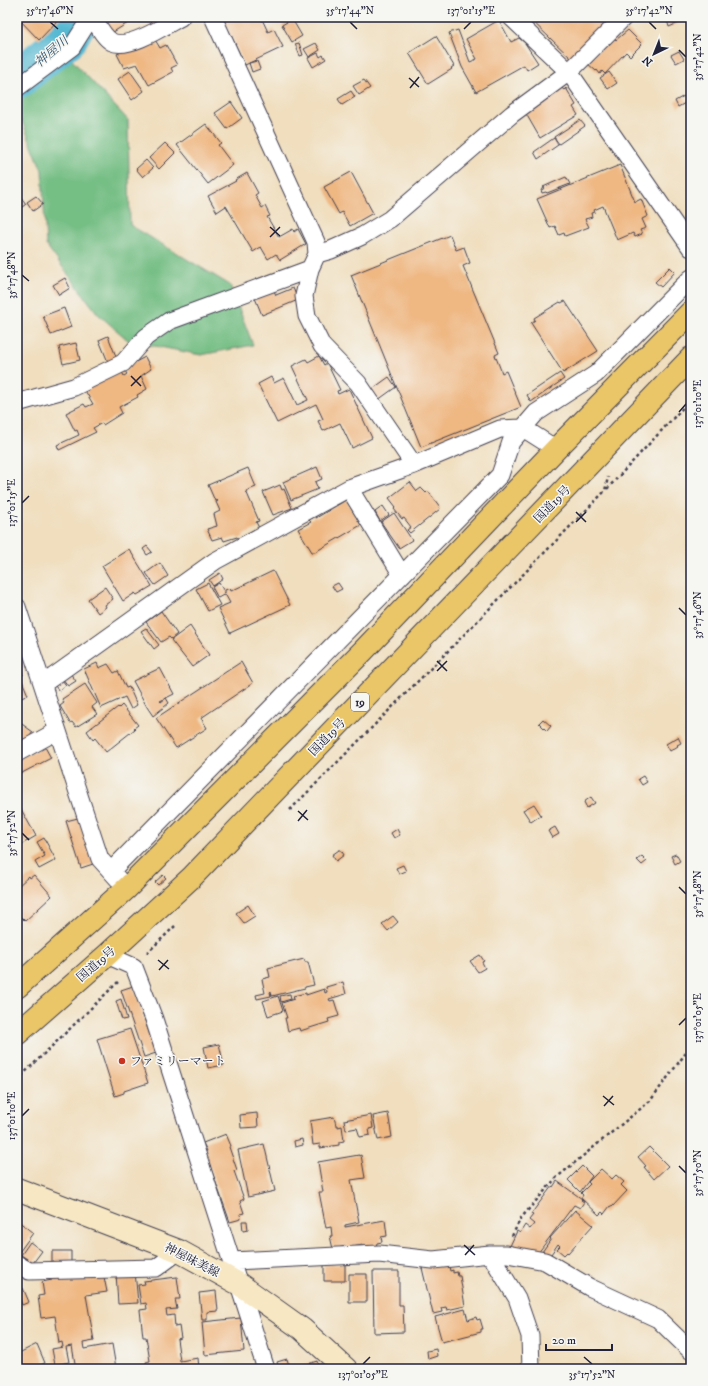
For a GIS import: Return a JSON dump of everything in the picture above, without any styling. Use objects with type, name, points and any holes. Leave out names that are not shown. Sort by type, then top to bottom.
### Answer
[{"type":"highway","points":[[17,987],[127,888],[364,650],[556,449],[691,312]]},
{"type":"highway","name":"国道19号","points":[[17,1034],[192,877],[691,358]]},
{"type":"main road","name":"神屋味美線","points":[[17,1189],[179,1251],[239,1284],[302,1329],[346,1369]]},
{"type":"street","points":[[17,88],[72,47],[92,17],[106,37],[113,42],[127,43],[156,31],[181,17]]},
{"type":"street","points":[[213,17],[316,242],[317,254],[310,269],[304,296],[306,316],[322,346],[358,383],[414,465]]},
{"type":"street","points":[[511,17],[569,72],[691,248]]},
{"type":"street","points":[[317,254],[332,250],[362,236],[390,219],[512,114],[569,72],[624,17]]},
{"type":"street","points":[[17,403],[74,387],[123,363],[146,337],[170,321],[310,269]]},
{"type":"street","points":[[111,871],[500,475],[511,442],[536,413],[596,374],[691,278]]},
{"type":"street","points":[[43,684],[215,561],[349,488],[414,465],[500,429],[523,428],[556,449]]},
{"type":"street","points":[[349,488],[402,575]]},
{"type":"street","points":[[17,607],[100,858],[127,888]]},
{"type":"street","points":[[17,753],[57,731]]},
{"type":"street","points":[[107,954],[134,967],[154,1019],[266,1369]]},
{"type":"street","points":[[17,1264],[29,1271],[156,1268],[179,1251]]},
{"type":"street","points":[[232,1261],[379,1254],[433,1260],[498,1254],[545,1261],[589,1287],[658,1319],[691,1351]]},
{"type":"street","points":[[498,1254],[517,1298],[530,1336],[531,1369]]},
{"type":"path","points":[[285,815],[605,491],[691,399]]},
{"type":"path","points":[[605,491],[610,471],[609,445]]},
{"type":"path","points":[[17,1080],[179,922]]},
{"type":"path","points":[[498,1254],[506,1247],[521,1218],[556,1178],[650,1101],[691,1046]]},
{"type":"green space","points":[[71,59],[128,120],[130,225],[230,285],[253,345],[201,355],[129,341],[98,314],[46,245],[42,170],[17,109],[17,97]]},
{"type":"building","points":[[17,17],[61,17],[39,40]]},
{"type":"building","points":[[99,17],[129,17],[131,21],[110,34]]},
{"type":"building","points":[[147,17],[171,17],[154,28]]},
{"type":"building","points":[[217,17],[261,17],[268,32],[274,29],[283,47],[245,65],[226,25]]},
{"type":"building","points":[[528,17],[615,17],[574,61]]},
{"type":"building","points":[[674,17],[681,17],[683,21],[669,27],[667,20]]},
{"type":"building","points":[[292,19],[302,36],[292,42],[282,25]]},
{"type":"building","points":[[499,20],[511,42],[519,38],[525,43],[538,63],[527,70],[524,65],[476,92],[462,67],[449,33],[458,30],[470,62],[477,59],[466,39]]},
{"type":"building","points":[[628,30],[642,44],[630,56],[626,52],[605,74],[602,71],[600,74],[587,63],[613,36],[616,40]]},
{"type":"building","points":[[436,36],[454,66],[451,68],[452,69],[428,84],[409,53]]},
{"type":"building","points":[[154,38],[160,48],[166,45],[177,65],[171,68],[173,72],[149,85],[137,64],[124,68],[117,54]]},
{"type":"building","points":[[299,43],[303,55],[300,56],[295,44]]},
{"type":"building","points":[[316,43],[320,50],[309,57],[304,49]]},
{"type":"building","points":[[679,51],[684,59],[676,63],[671,55]]},
{"type":"building","points":[[318,53],[320,57],[323,55],[326,59],[313,67],[308,58]]},
{"type":"building","points":[[257,61],[260,69],[252,72],[249,63]]},
{"type":"building","points":[[130,71],[144,91],[132,100],[118,79]]},
{"type":"building","points":[[609,72],[617,83],[608,89],[600,78]]},
{"type":"building","points":[[364,80],[370,88],[359,95],[353,86]]},
{"type":"building","points":[[558,85],[564,90],[566,88],[576,105],[573,107],[578,115],[540,138],[525,112]]},
{"type":"building","points":[[351,91],[355,97],[342,105],[338,99]]},
{"type":"building","points":[[684,96],[687,102],[678,107],[675,101]]},
{"type":"building","points":[[231,102],[242,118],[227,129],[215,113]]},
{"type":"building","points":[[580,120],[585,126],[559,144],[554,137]]},
{"type":"building","points":[[206,124],[221,143],[218,145],[233,165],[208,184],[177,145]]},
{"type":"building","points":[[554,138],[558,145],[538,159],[534,152]]},
{"type":"building","points":[[165,143],[175,153],[159,169],[149,158]]},
{"type":"building","points":[[146,160],[153,168],[143,177],[136,169]]},
{"type":"building","points":[[620,165],[635,202],[641,199],[648,216],[642,219],[646,228],[640,230],[642,234],[635,237],[633,233],[617,240],[603,206],[591,213],[592,217],[585,219],[589,227],[565,236],[564,233],[559,235],[555,226],[550,228],[537,199]]},
{"type":"building","points":[[351,172],[373,213],[350,226],[342,212],[339,214],[324,187]]},
{"type":"building","points":[[247,173],[258,193],[255,195],[262,208],[265,206],[270,216],[267,217],[279,237],[293,229],[294,232],[298,229],[306,244],[280,260],[276,254],[268,259],[261,247],[253,252],[226,206],[217,212],[208,196],[236,181],[235,180]]},
{"type":"building","points":[[566,177],[570,184],[547,193],[542,193],[541,190],[545,188],[543,187]]},
{"type":"building","points":[[17,192],[26,204],[17,211]]},
{"type":"building","points":[[36,196],[43,204],[33,211],[27,202]]},
{"type":"building","points":[[450,235],[456,250],[464,247],[470,263],[463,266],[499,353],[495,355],[502,373],[506,371],[521,407],[421,447],[351,275]]},
{"type":"building","points":[[670,267],[675,272],[661,287],[655,282]]},
{"type":"building","points":[[65,278],[70,288],[59,295],[53,285]]},
{"type":"building","points":[[293,288],[298,300],[262,315],[255,298],[274,291],[276,295]]},
{"type":"building","points":[[565,301],[598,351],[563,373],[531,323],[535,320],[534,318],[560,302]]},
{"type":"building","points":[[64,308],[71,327],[51,335],[43,316]]},
{"type":"building","points":[[108,336],[117,359],[108,362],[99,340]]},
{"type":"building","points":[[76,343],[80,360],[63,364],[59,347]]},
{"type":"building","points":[[319,356],[324,365],[327,363],[340,390],[337,391],[338,394],[349,389],[372,438],[352,448],[340,423],[323,431],[318,421],[323,419],[316,404],[277,423],[258,384],[271,377],[274,383],[284,378],[297,405],[308,400],[292,366],[306,359],[308,362]]},
{"type":"building","points":[[145,357],[151,369],[141,376],[147,389],[137,395],[138,397],[119,407],[122,413],[103,425],[102,423],[93,428],[96,432],[59,450],[57,445],[79,435],[77,430],[75,431],[66,413],[84,404],[86,407],[93,404],[84,389],[121,370],[124,376],[127,374],[125,371],[130,369],[128,366]]},
{"type":"building","points":[[560,373],[564,379],[531,402],[527,395]]},
{"type":"building","points":[[389,377],[396,387],[378,400],[371,390]]},
{"type":"building","points":[[317,467],[322,479],[315,482],[318,489],[291,500],[283,482]]},
{"type":"building","points":[[248,468],[256,487],[246,491],[259,521],[256,522],[259,528],[243,535],[244,537],[238,539],[237,537],[224,541],[222,537],[212,540],[207,529],[217,526],[214,514],[220,511],[216,502],[218,501],[215,501],[208,485]]},
{"type":"building","points":[[410,482],[417,491],[421,488],[426,493],[428,491],[440,509],[410,533],[407,530],[411,527],[394,509],[396,507],[389,498]]},
{"type":"building","points":[[280,485],[282,490],[284,489],[292,508],[273,515],[263,492]]},
{"type":"building","points":[[346,500],[361,525],[315,552],[312,552],[298,529],[311,522],[309,520],[316,516],[316,518]]},
{"type":"building","points":[[383,506],[389,515],[380,521],[375,512]]},
{"type":"building","points":[[394,513],[412,540],[399,548],[381,522]]},
{"type":"building","points":[[147,546],[152,552],[147,555],[143,549]]},
{"type":"building","points":[[129,549],[152,586],[137,595],[135,593],[123,601],[102,566]]},
{"type":"building","points":[[160,563],[168,576],[155,585],[146,573]]},
{"type":"building","points":[[273,571],[290,605],[230,633],[218,608],[230,603],[225,594],[218,598],[212,587],[219,583],[225,593],[225,590],[230,588],[231,591]]},
{"type":"building","points":[[220,573],[223,579],[213,586],[209,580]]},
{"type":"building","points":[[208,583],[220,605],[208,611],[196,589]]},
{"type":"building","points":[[338,583],[342,589],[336,592],[332,586]]},
{"type":"building","points":[[105,587],[113,599],[98,613],[88,599]]},
{"type":"building","points":[[161,611],[177,634],[171,639],[169,637],[161,642],[146,622]]},
{"type":"building","points":[[190,626],[209,655],[192,667],[171,640]]},
{"type":"building","points":[[146,628],[159,645],[154,649],[141,631]]},
{"type":"building","points":[[17,660],[23,675],[20,676],[28,695],[17,700]]},
{"type":"building","points":[[241,662],[253,683],[201,718],[207,728],[176,748],[156,718]]},
{"type":"building","points":[[97,663],[99,668],[108,664],[114,673],[118,671],[126,688],[129,687],[137,705],[131,709],[125,697],[101,708],[84,669]]},
{"type":"building","points":[[160,668],[174,694],[166,698],[169,703],[153,716],[133,681]]},
{"type":"building","points":[[70,673],[76,681],[68,686],[63,679]]},
{"type":"building","points":[[62,680],[66,685],[59,691],[55,686]]},
{"type":"building","points":[[85,684],[97,703],[92,707],[97,714],[76,727],[72,722],[70,723],[60,706],[64,703],[62,699]]},
{"type":"building","points":[[122,705],[138,725],[106,752],[95,738],[93,740],[87,731]]},
{"type":"building","points":[[543,719],[551,726],[547,731],[539,723]]},
{"type":"building","points":[[19,722],[33,732],[26,741],[23,739],[17,745],[17,726]]},
{"type":"building","points":[[678,737],[681,743],[670,751],[666,744]]},
{"type":"building","points":[[45,747],[51,758],[20,774],[17,769],[17,758]]},
{"type":"building","points":[[643,776],[647,782],[642,785],[638,779]]},
{"type":"building","points":[[591,797],[595,803],[587,808],[584,802]]},
{"type":"building","points":[[17,802],[36,836],[17,847]]},
{"type":"building","points":[[534,804],[541,815],[531,822],[523,810]]},
{"type":"building","points":[[78,818],[93,864],[81,868],[66,821]]},
{"type":"building","points":[[555,827],[559,834],[552,838],[548,831]]},
{"type":"building","points":[[397,829],[400,835],[394,838],[391,833]]},
{"type":"building","points":[[44,838],[56,860],[39,869],[35,862],[45,856],[37,842]]},
{"type":"building","points":[[341,850],[344,855],[336,861],[332,855]]},
{"type":"building","points":[[676,854],[680,861],[675,864],[671,856]]},
{"type":"building","points":[[642,856],[647,861],[642,865],[637,860]]},
{"type":"building","points":[[403,865],[406,871],[399,874],[396,868]]},
{"type":"building","points":[[34,875],[52,896],[25,921],[17,913],[17,887],[29,876],[30,878]]},
{"type":"building","points":[[163,875],[166,878],[158,885],[155,882]]},
{"type":"building","points":[[248,905],[255,916],[244,923],[236,913]]},
{"type":"building","points":[[393,916],[398,922],[388,931],[382,924]]},
{"type":"building","points":[[480,955],[484,961],[482,962],[485,968],[478,972],[470,961]]},
{"type":"building","points":[[304,959],[305,962],[308,962],[314,985],[272,996],[271,991],[271,996],[257,999],[256,995],[265,993],[262,979],[270,977],[268,968]]},
{"type":"building","points":[[343,982],[346,994],[329,999],[330,1001],[334,1000],[339,1016],[328,1019],[329,1022],[300,1031],[299,1028],[288,1031],[285,1018],[287,1018],[282,1003],[294,999],[293,996],[306,993],[306,995],[324,989],[325,993],[327,992],[326,987]]},
{"type":"building","points":[[133,986],[156,1053],[144,1057],[121,990]]},
{"type":"building","points":[[290,994],[291,999],[281,1002],[280,996]]},
{"type":"building","points":[[278,996],[283,1011],[268,1016],[263,1001]]},
{"type":"building","points":[[121,999],[127,1019],[122,1020],[116,1001]]},
{"type":"building","name":"ファミリーマート","points":[[130,1029],[148,1083],[124,1091],[124,1093],[115,1096],[97,1039]]},
{"type":"building","points":[[219,1044],[224,1065],[208,1068],[204,1047]]},
{"type":"building","points":[[257,1113],[258,1127],[241,1128],[240,1115]]},
{"type":"building","points":[[388,1113],[392,1137],[378,1140],[373,1116]]},
{"type":"building","points":[[371,1115],[373,1128],[369,1129],[370,1135],[360,1137],[357,1128],[346,1130],[344,1120]]},
{"type":"building","points":[[334,1117],[336,1125],[338,1125],[338,1127],[342,1126],[344,1141],[339,1142],[339,1145],[320,1148],[320,1144],[313,1145],[310,1121]]},
{"type":"building","points":[[226,1134],[231,1146],[229,1147],[237,1170],[234,1171],[244,1199],[240,1201],[244,1213],[240,1214],[241,1219],[230,1222],[203,1143]]},
{"type":"building","points":[[302,1139],[303,1145],[295,1147],[294,1141]]},
{"type":"building","points":[[264,1144],[275,1191],[248,1197],[238,1150]]},
{"type":"building","points":[[649,1147],[668,1166],[654,1179],[638,1157]]},
{"type":"building","points":[[361,1155],[365,1178],[351,1180],[359,1222],[345,1225],[345,1227],[385,1220],[387,1236],[381,1237],[382,1242],[377,1243],[375,1249],[364,1249],[363,1245],[346,1248],[346,1246],[333,1249],[330,1236],[332,1236],[331,1227],[326,1228],[319,1192],[323,1192],[318,1162]]},
{"type":"building","points":[[582,1166],[592,1176],[580,1192],[568,1180]]},
{"type":"building","points":[[601,1169],[612,1179],[616,1175],[624,1182],[621,1185],[627,1191],[612,1207],[610,1206],[604,1214],[602,1212],[599,1215],[581,1198],[583,1195],[581,1193],[590,1184],[588,1182]]},
{"type":"building","points":[[557,1181],[582,1199],[581,1200],[584,1202],[580,1208],[574,1205],[538,1253],[510,1246],[517,1231],[520,1233],[525,1225],[530,1229],[534,1224],[529,1220],[533,1215],[531,1214]]},
{"type":"building","points":[[575,1210],[593,1225],[568,1253],[567,1252],[564,1255],[557,1249],[560,1246],[558,1244],[549,1257],[542,1252],[551,1239],[550,1238]]},
{"type":"building","points":[[17,1220],[33,1233],[17,1255]]},
{"type":"building","points":[[242,1221],[247,1221],[248,1230],[243,1231]]},
{"type":"building","points":[[30,1242],[42,1251],[33,1263],[21,1255]]},
{"type":"building","points":[[52,1251],[71,1251],[71,1264],[52,1264]]},
{"type":"building","points":[[448,1262],[450,1271],[453,1270],[453,1273],[457,1272],[458,1276],[460,1276],[465,1306],[447,1310],[446,1307],[441,1308],[442,1312],[433,1314],[422,1268]]},
{"type":"building","points":[[345,1264],[345,1281],[324,1281],[324,1265]]},
{"type":"building","points":[[373,1271],[399,1271],[399,1305],[403,1305],[404,1332],[374,1333]]},
{"type":"building","points":[[103,1272],[107,1292],[86,1295],[94,1341],[83,1343],[84,1349],[112,1344],[116,1368],[76,1369],[72,1346],[66,1347],[69,1362],[55,1365],[52,1349],[63,1347],[62,1342],[59,1343],[55,1316],[41,1318],[38,1296],[44,1295],[42,1282],[52,1280],[51,1277]]},
{"type":"building","points":[[135,1272],[138,1303],[118,1304],[116,1273]]},
{"type":"building","points":[[349,1274],[367,1274],[367,1302],[349,1302]]},
{"type":"building","points":[[177,1277],[180,1299],[175,1299],[177,1309],[166,1310],[167,1316],[174,1315],[175,1327],[179,1326],[181,1338],[177,1339],[180,1361],[198,1358],[199,1369],[147,1369],[146,1362],[150,1361],[146,1337],[143,1337],[140,1310],[147,1309],[146,1303],[141,1304],[138,1285],[145,1284],[144,1281]]},
{"type":"building","points":[[23,1288],[29,1302],[22,1305],[17,1290]]},
{"type":"building","points":[[216,1291],[218,1311],[207,1312],[207,1320],[202,1320],[199,1293]]},
{"type":"building","points":[[465,1309],[468,1320],[476,1317],[477,1320],[480,1319],[483,1329],[481,1329],[481,1332],[442,1342],[435,1317]]},
{"type":"building","points":[[241,1318],[244,1351],[205,1355],[202,1322]]},
{"type":"building","points":[[37,1344],[45,1363],[32,1369],[17,1369],[17,1354]]},
{"type":"building","points":[[436,1349],[437,1356],[428,1359],[427,1351]]},
{"type":"building","points":[[287,1359],[290,1369],[279,1369],[277,1362]]},
{"type":"building","points":[[317,1361],[318,1365],[321,1364],[323,1369],[293,1369]]},
{"type":"waterway","name":"神屋川","points":[[19,78],[67,39],[80,17]]},
{"type":"place","name":"ファミリーマート","points":[[122,1061]]}]
